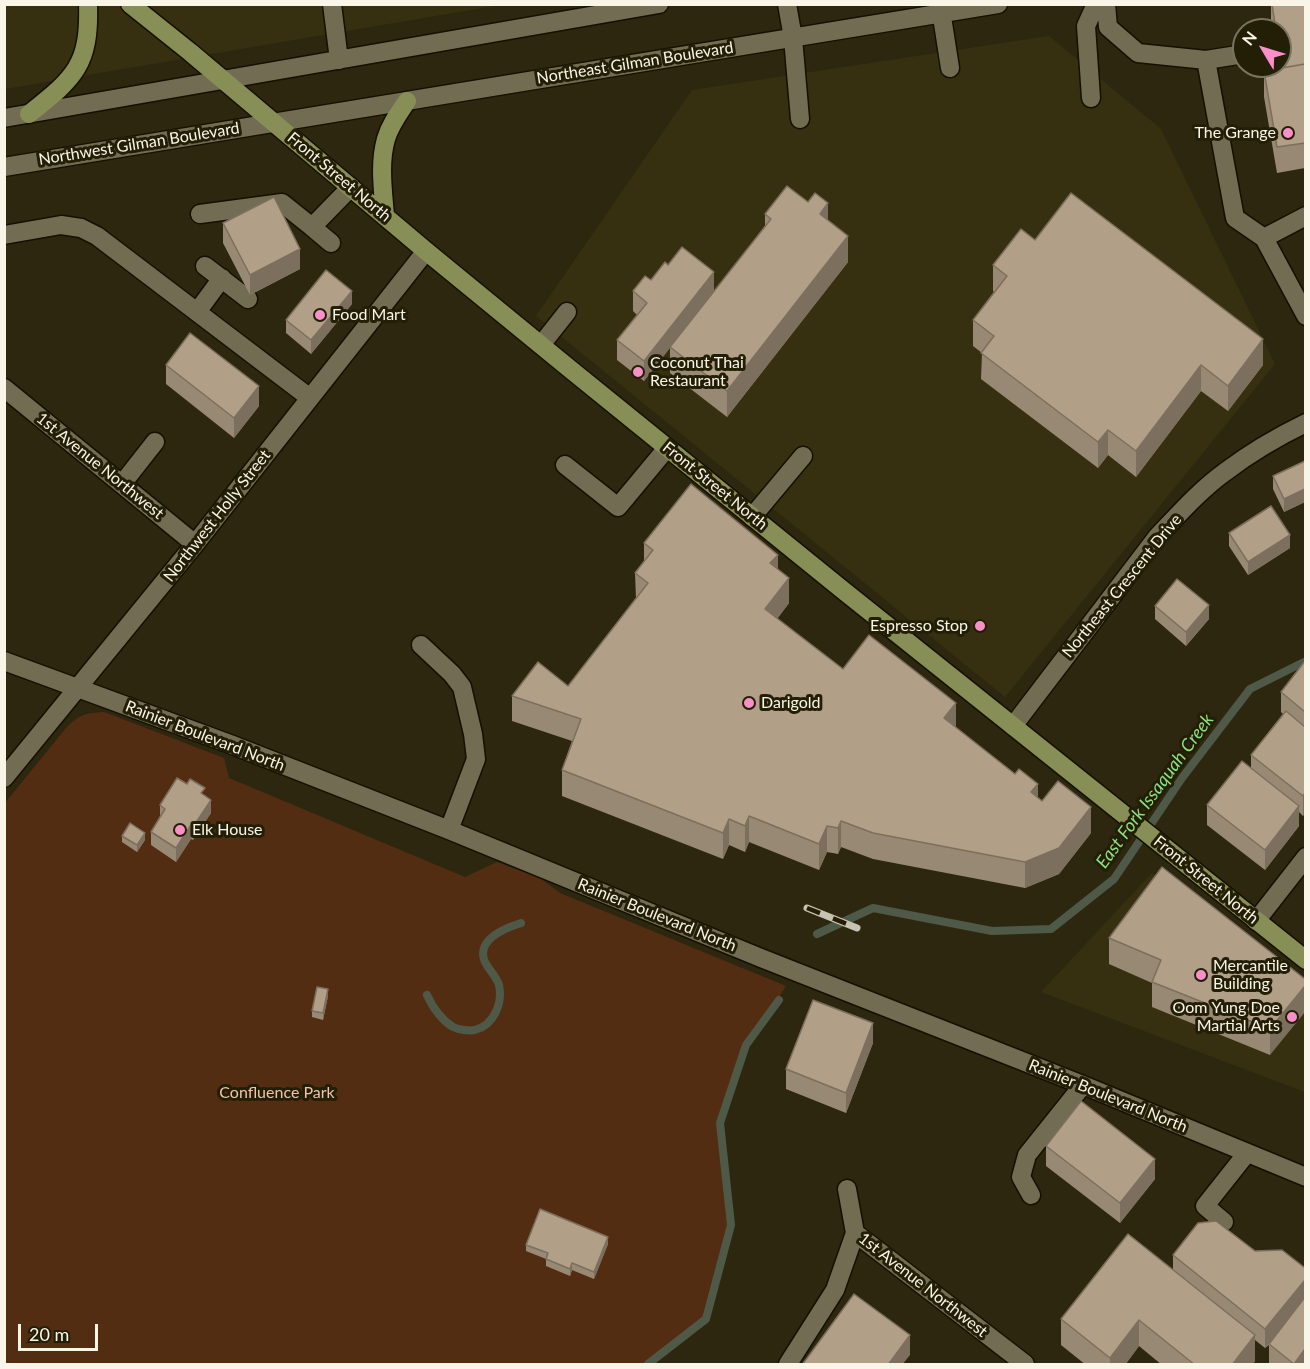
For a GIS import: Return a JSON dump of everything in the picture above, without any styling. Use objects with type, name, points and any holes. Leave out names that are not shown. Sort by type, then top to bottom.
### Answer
[{"type":"main road","points":[[29,114],[61,88],[74,73],[87,42],[88,4]]},
{"type":"main road","name":"Front Street North","points":[[130,4],[667,448],[1305,960]]},
{"type":"main road","points":[[385,216],[382,183],[386,137],[407,101]]},
{"type":"street","points":[[332,4],[339,60]]},
{"type":"street","points":[[4,118],[659,4]]},
{"type":"street","points":[[787,4],[793,38],[800,119]]},
{"type":"street","name":"Northeast Gilman Boulevard","points":[[273,122],[793,38],[940,9],[998,4]]},
{"type":"street","points":[[1091,98],[1086,26],[1096,4]]},
{"type":"street","points":[[1106,4],[1108,27],[1138,53],[1206,60],[1232,56]]},
{"type":"street","points":[[940,9],[950,68]]},
{"type":"street","points":[[1206,60],[1235,218],[1264,238],[1305,316]]},
{"type":"street","name":"Northwest Gilman Boulevard","points":[[4,166],[273,122]]},
{"type":"street","points":[[312,227],[351,187]]},
{"type":"street","points":[[200,214],[282,203],[331,243]]},
{"type":"street","points":[[1264,238],[1305,216]]},
{"type":"street","points":[[4,235],[61,225],[81,228],[97,236],[310,398]]},
{"type":"street","name":"Northwest Holly Street","points":[[4,778],[195,544],[426,251]]},
{"type":"street","points":[[205,266],[248,299]]},
{"type":"street","points":[[196,312],[222,278]]},
{"type":"street","points":[[541,345],[567,312]]},
{"type":"street","name":"1st Avenue Northwest","points":[[4,388],[195,544]]},
{"type":"street","name":"Northeast Crescent Drive","points":[[1013,726],[1157,537],[1223,473],[1269,442],[1305,423]]},
{"type":"street","points":[[122,484],[155,442]]},
{"type":"street","points":[[565,465],[618,507],[667,448]]},
{"type":"street","points":[[752,517],[802,456]]},
{"type":"street","points":[[421,645],[452,674],[462,687],[473,734],[476,759],[449,830]]},
{"type":"street","name":"Rainier Boulevard North","points":[[4,662],[230,744],[449,830],[761,958],[1083,1085],[1305,1177]]},
{"type":"street","points":[[1257,921],[1305,857]]},
{"type":"street","points":[[1031,1195],[1021,1177],[1027,1155],[1083,1085]]},
{"type":"street","points":[[1224,1222],[1206,1206],[1247,1153]]},
{"type":"street","name":"1st Avenue Northwest","points":[[847,1189],[855,1233],[1025,1365]]},
{"type":"street","points":[[788,1365],[835,1290],[855,1233]]},
{"type":"shaded area","points":[[5,5],[500,5],[5,89]]},
{"type":"shaded area","points":[[1049,36],[1161,129],[1275,364],[1005,697],[536,316],[692,90]]},
{"type":"shaded area","points":[[1152,873],[1305,1000],[1305,1092],[1041,992]]},
{"type":"green space","name":"Confluence Park","points":[[104,712],[224,758],[229,778],[465,877],[497,862],[540,878],[560,893],[786,986],[746,1045],[720,1123],[731,1225],[706,1319],[648,1364],[5,1364],[5,803],[66,728],[83,715]]},
{"type":"building","points":[[1272,4],[1305,4],[1305,64],[1292,66],[1292,18],[1274,18]]},
{"type":"building","name":"The Grange","points":[[1305,64],[1305,143],[1277,147],[1265,78],[1292,78],[1292,66]]},
{"type":"building","points":[[787,186],[808,202],[815,193],[828,203],[820,214],[848,236],[727,391],[670,347],[771,219],[765,214]]},
{"type":"building","points":[[1071,193],[1263,339],[1228,386],[1201,365],[1136,451],[1108,430],[1098,442],[981,353],[994,336],[973,320],[1007,276],[993,265],[1021,229],[1035,240]]},
{"type":"building","points":[[274,197],[300,249],[250,275],[223,223]]},
{"type":"building","points":[[682,247],[714,272],[644,361],[617,340],[647,303],[633,291],[645,276],[651,280],[665,262],[668,265]]},
{"type":"building","points":[[326,270],[352,291],[311,340],[286,320]]},
{"type":"building","points":[[190,333],[259,386],[234,418],[166,365]]},
{"type":"building","points":[[1305,461],[1305,489],[1284,499],[1273,476]]},
{"type":"building","name":"Darigold","points":[[691,484],[778,555],[770,563],[789,578],[765,609],[843,669],[869,635],[956,703],[944,718],[1015,774],[1019,769],[1038,784],[1031,792],[1042,801],[1058,781],[1091,807],[1059,848],[1025,862],[873,833],[841,821],[838,828],[827,826],[819,844],[749,816],[745,826],[729,819],[723,833],[562,770],[581,719],[512,696],[538,662],[568,686],[648,583],[635,573],[653,550],[644,543]]},
{"type":"building","points":[[1271,506],[1290,535],[1248,562],[1229,533]]},
{"type":"building","points":[[1177,579],[1209,605],[1186,632],[1155,606]]},
{"type":"building","points":[[1305,661],[1305,712],[1281,692]]},
{"type":"building","points":[[1286,711],[1305,727],[1305,793],[1303,796],[1251,755]]},
{"type":"building","points":[[1242,761],[1299,806],[1265,850],[1207,805]]},
{"type":"building","name":"Elk House","points":[[177,778],[187,784],[190,779],[205,788],[201,793],[211,800],[176,848],[151,832],[165,809],[160,805]]},
{"type":"building","points":[[130,823],[145,833],[137,845],[122,836]]},
{"type":"building","name":"Mercantile Building","points":[[1162,867],[1305,979],[1305,986],[1270,1029],[1152,982],[1161,960],[1109,938]]},
{"type":"building","points":[[317,987],[328,989],[323,1013],[312,1011]]},
{"type":"building","points":[[813,1000],[873,1023],[846,1093],[786,1069]]},
{"type":"building","points":[[1081,1101],[1155,1159],[1120,1203],[1046,1146]]},
{"type":"building","points":[[540,1209],[608,1237],[594,1272],[572,1263],[570,1269],[546,1259],[548,1253],[526,1245]]},
{"type":"building","points":[[1216,1221],[1255,1251],[1282,1250],[1305,1268],[1305,1280],[1265,1329],[1173,1255],[1198,1223]]},
{"type":"building","points":[[1128,1234],[1255,1335],[1232,1365],[1195,1365],[1139,1320],[1110,1358],[1061,1319]]},
{"type":"building","points":[[854,1294],[910,1335],[888,1365],[802,1365]]},
{"type":"building","points":[[1305,1297],[1305,1349],[1294,1364],[1269,1344]]},
{"type":"waterway","name":"East Fork Issaquah Creek","points":[[817,934],[873,908],[992,931],[1051,929],[1114,879],[1182,778],[1250,689],[1306,661]]},
{"type":"waterway","points":[[427,995],[437,1013],[453,1027],[461,1030],[475,1030],[482,1027],[496,1012],[500,999],[499,985],[484,958],[484,948],[495,935],[521,923]]},
{"type":"waterway","name":"East Fork Issaquah Creek","points":[[648,1364],[706,1319],[731,1225],[720,1123],[746,1045],[779,1000]]},
{"type":"railway","points":[[807,908],[857,928]]},
{"type":"place","name":"The Grange","points":[[1288,133]]},
{"type":"place","name":"Food Mart","points":[[320,315]]},
{"type":"place","name":"Coconut Thai Restaurant","points":[[638,372]]},
{"type":"place","name":"Espresso Stop","points":[[980,626]]},
{"type":"place","name":"Darigold","points":[[749,703]]},
{"type":"place","name":"Elk House","points":[[180,830]]},
{"type":"place","name":"Mercantile Building","points":[[1201,975]]},
{"type":"place","name":"Oom Yung Doe Martial Arts","points":[[1292,1017]]}]
